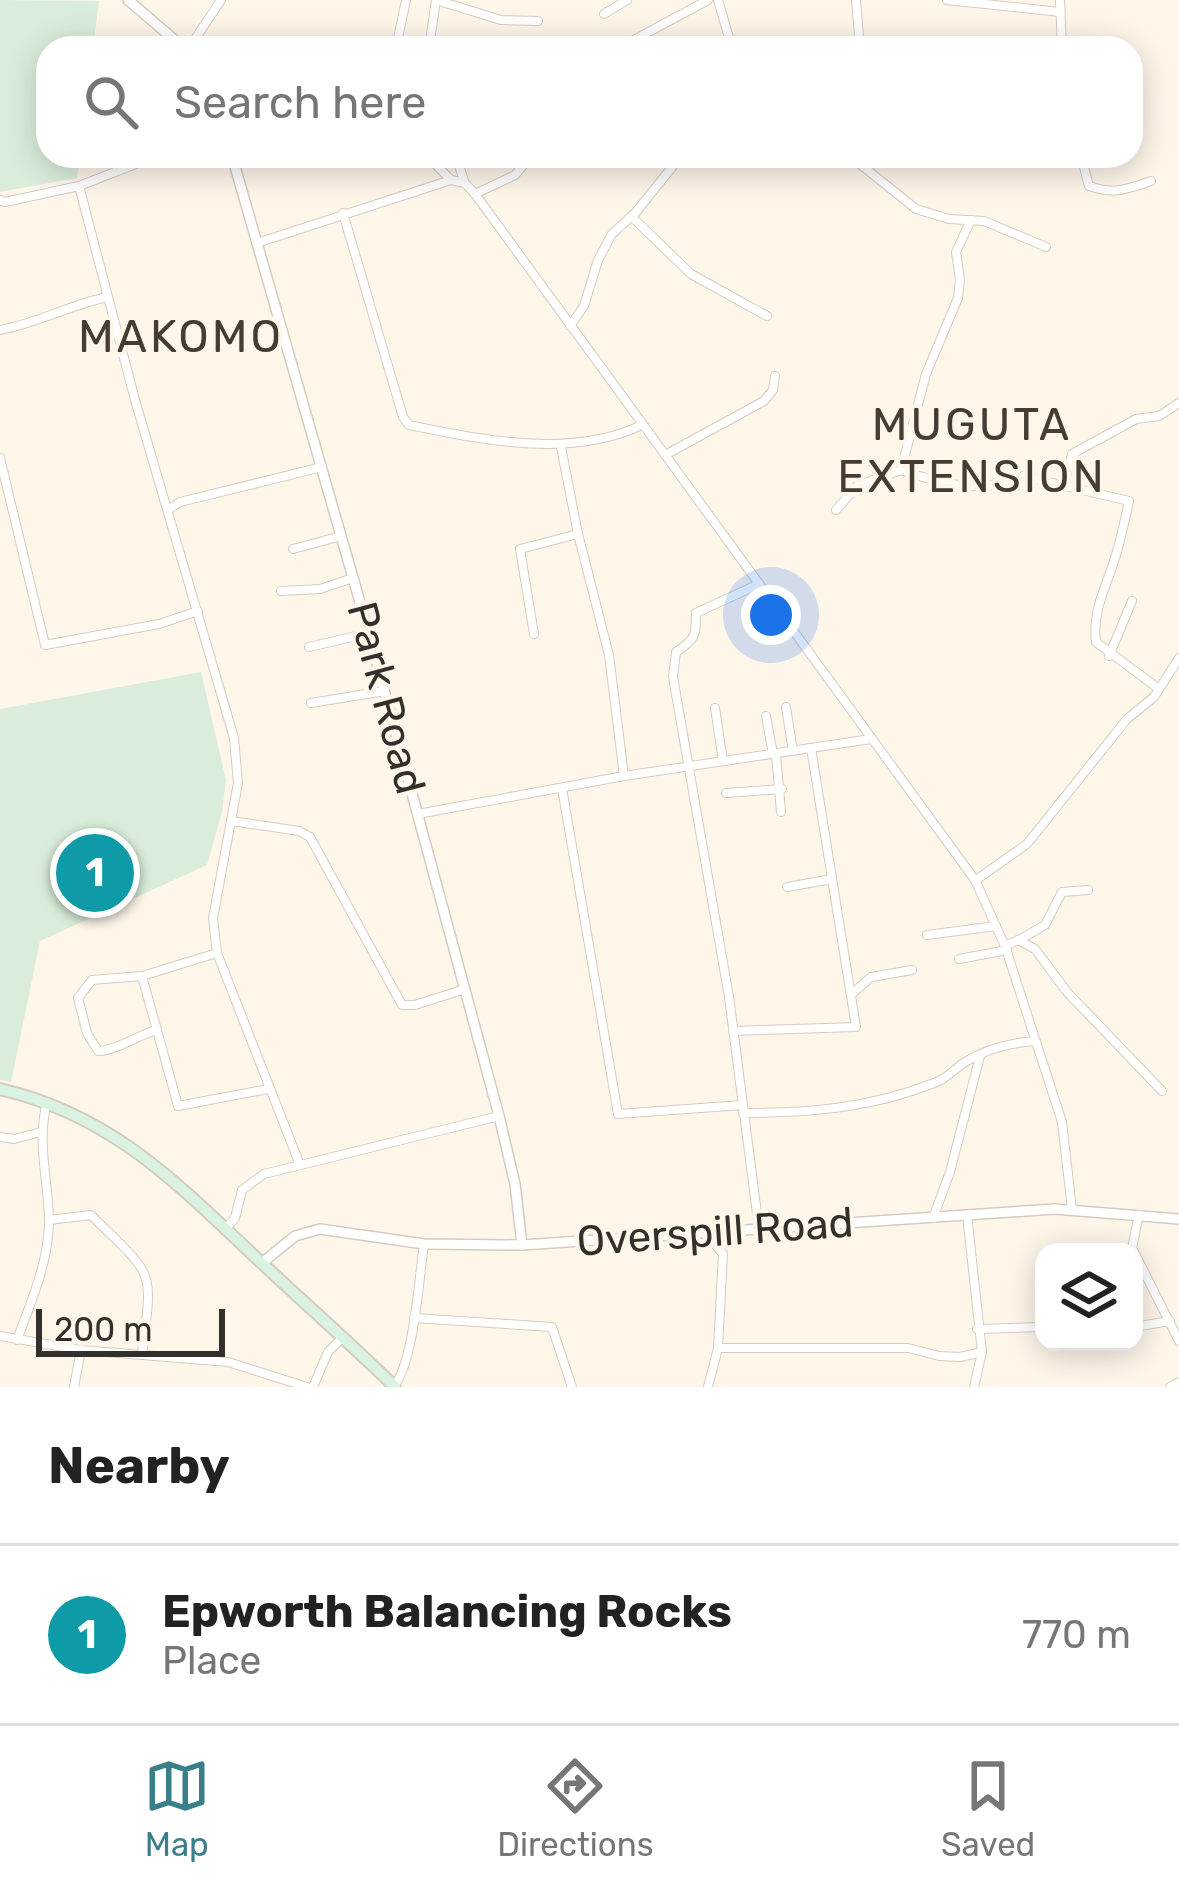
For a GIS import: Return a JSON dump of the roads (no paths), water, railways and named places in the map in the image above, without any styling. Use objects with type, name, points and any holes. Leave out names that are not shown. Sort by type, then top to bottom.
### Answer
[{"type":"main road","points":[[0,1089],[82,1117],[160,1166],[395,1386]]},
{"type":"street","points":[[196,36],[221,0]]},
{"type":"street","points":[[398,36],[406,0]]},
{"type":"street","points":[[431,36],[436,0],[501,20],[538,21]]},
{"type":"street","points":[[604,14],[627,0]]},
{"type":"street","points":[[641,36],[708,0]]},
{"type":"street","points":[[718,0],[728,36]]},
{"type":"street","points":[[856,0],[859,36]]},
{"type":"street","points":[[947,0],[1060,12]]},
{"type":"street","points":[[1060,0],[1061,36]]},
{"type":"street","points":[[134,1],[177,36]]},
{"type":"street","points":[[0,200],[79,186],[125,168]]},
{"type":"street","name":"Park Road","points":[[235,168],[369,634],[499,1116],[515,1184],[522,1244]]},
{"type":"street","points":[[439,168],[451,180]]},
{"type":"street","points":[[460,168],[465,182],[975,880],[1006,948],[1061,1123],[1072,1209]]},
{"type":"street","points":[[475,194],[521,168]]},
{"type":"street","points":[[570,326],[587,299],[604,248],[616,229],[632,217],[671,168]]},
{"type":"street","points":[[865,168],[914,208],[941,218],[1003,227],[1046,247]]},
{"type":"street","points":[[1084,168],[1089,186],[1103,191],[1122,192],[1151,181]]},
{"type":"street","points":[[257,243],[451,180],[465,182]]},
{"type":"street","points":[[79,186],[234,737],[238,783],[213,918],[218,953],[300,1165]]},
{"type":"street","points":[[343,213],[403,418],[409,425],[561,447],[619,436],[642,425]]},
{"type":"street","points":[[632,217],[691,274],[767,316]]},
{"type":"street","points":[[901,470],[926,374],[958,298],[956,252],[971,220]]},
{"type":"street","points":[[0,330],[107,297]]},
{"type":"street","points":[[665,455],[764,401],[773,390],[775,376]]},
{"type":"street","points":[[1064,485],[1072,454],[1136,419],[1159,416],[1179,403]]},
{"type":"street","points":[[561,447],[607,646],[624,776]]},
{"type":"street","points":[[0,458],[45,644],[159,624],[198,611]]},
{"type":"street","points":[[168,510],[180,502],[322,467]]},
{"type":"street","points":[[836,510],[857,486],[901,470],[957,486],[1011,482],[1024,476],[1130,501],[1094,625],[1096,642],[1159,689]]},
{"type":"street","points":[[534,634],[520,549],[578,534]]},
{"type":"street","points":[[293,549],[341,536]]},
{"type":"street","points":[[281,591],[320,589],[353,578]]},
{"type":"street","points":[[759,584],[698,611],[694,640],[676,652],[674,677],[734,1031],[759,1229]]},
{"type":"street","points":[[1109,656],[1132,601]]},
{"type":"street","points":[[309,647],[369,634]]},
{"type":"street","points":[[975,880],[1027,844],[1085,768],[1159,689],[1179,658]]},
{"type":"street","points":[[311,704],[385,692]]},
{"type":"street","points":[[786,707],[793,751]]},
{"type":"street","points":[[715,708],[723,761]]},
{"type":"street","points":[[766,716],[782,789],[781,812]]},
{"type":"street","points":[[418,814],[624,776],[871,739]]},
{"type":"street","points":[[734,1031],[856,1027],[812,748]]},
{"type":"street","points":[[562,788],[618,1114],[742,1109],[826,1112],[861,1106],[936,1083],[1009,1043],[1035,1041]]},
{"type":"street","points":[[726,793],[782,789]]},
{"type":"street","points":[[232,821],[310,837],[402,1005],[465,989]]},
{"type":"street","points":[[787,887],[833,879]]},
{"type":"street","points":[[959,959],[1006,948],[1045,925],[1061,892],[1088,890]]},
{"type":"street","points":[[927,935],[996,926]]},
{"type":"street","points":[[1018,940],[1035,949],[1066,992],[1162,1091]]},
{"type":"street","points":[[156,1030],[124,1040],[109,1052],[98,1052],[87,1033],[78,998],[92,980],[142,976],[218,953]]},
{"type":"street","points":[[853,994],[860,982],[871,977],[912,970]]},
{"type":"street","points":[[142,976],[178,1106],[268,1089]]},
{"type":"street","points":[[933,1218],[980,1055]]},
{"type":"street","points":[[17,1340],[47,1254],[49,1220],[41,1132],[47,1102]]},
{"type":"street","points":[[227,1227],[235,1218],[239,1194],[264,1174],[499,1116]]},
{"type":"street","points":[[0,1137],[14,1139],[41,1132]]},
{"type":"street","name":"Overspill Road","points":[[262,1263],[295,1236],[320,1229],[424,1244],[522,1244],[1072,1209],[1179,1219]]},
{"type":"street","points":[[1139,1214],[1132,1249],[1179,1341]]},
{"type":"street","points":[[49,1220],[92,1215],[145,1269],[150,1292],[142,1353]]},
{"type":"street","points":[[967,1215],[982,1352],[974,1387]]},
{"type":"street","points":[[706,1234],[724,1254],[718,1348],[708,1387]]},
{"type":"street","points":[[395,1386],[401,1378],[414,1318],[424,1244]]},
{"type":"street","points":[[414,1318],[552,1327],[572,1387]]},
{"type":"street","points":[[1143,1326],[1170,1321]]},
{"type":"street","points":[[977,1329],[1035,1327]]},
{"type":"street","points":[[0,1336],[81,1350],[228,1362],[310,1387],[328,1352],[343,1337]]},
{"type":"street","points":[[718,1348],[908,1348],[939,1356],[982,1352]]},
{"type":"street","points":[[74,1387],[81,1350]]},
{"type":"street","points":[[1170,1387],[1179,1382]]},
{"type":"place","name":"Epworth Balancing Rocks","points":[[95,873]]},
{"type":"district","name":"MAKOMO","points":[[181,336]]},
{"type":"district","name":"MUGUTA EXTENSION","points":[[972,450]]}]
